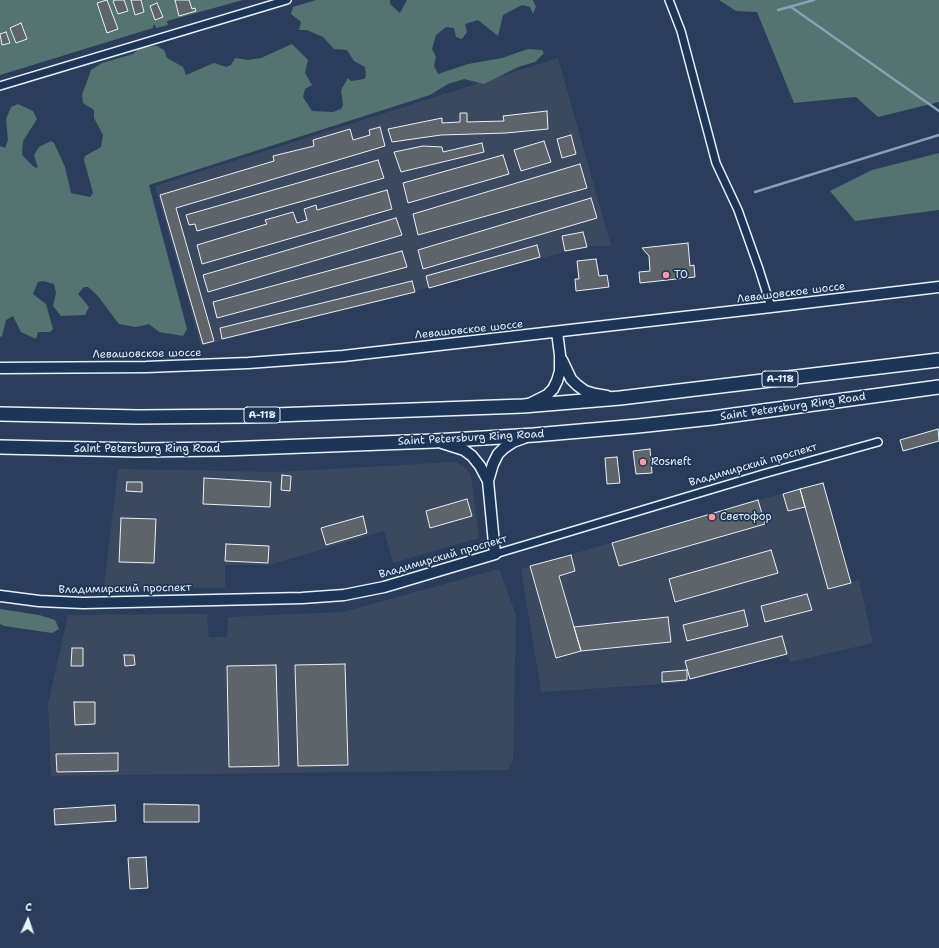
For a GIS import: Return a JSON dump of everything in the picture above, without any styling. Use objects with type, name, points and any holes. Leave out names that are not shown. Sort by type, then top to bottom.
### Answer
[{"type":"highway","name":"А-118","points":[[0,414],[146,417],[523,406],[620,398],[939,360]]},
{"type":"highway","name":"Saint Petersburg Ring Road","points":[[0,447],[161,450],[224,449],[434,441],[534,435],[712,418],[939,386]]},
{"type":"main road","name":"Левашовское шоссе","points":[[0,368],[146,367],[248,363],[343,356],[939,287]]},
{"type":"main road","points":[[523,406],[547,395],[553,389],[560,371],[560,355],[557,332]]},
{"type":"main road","points":[[560,355],[568,374],[577,385],[585,391],[620,398]]},
{"type":"main road","points":[[488,481],[496,459],[504,448],[513,442],[534,435]]},
{"type":"main road","points":[[434,441],[464,450],[472,456],[480,466],[488,481],[495,554]]},
{"type":"main road","name":"Владимирский проспект","points":[[0,596],[39,601],[83,603],[302,598],[337,595],[384,587],[495,554]]},
{"type":"street","points":[[0,86],[287,0]]},
{"type":"street","points":[[669,0],[680,31],[716,163],[738,210],[772,307]]},
{"type":"street","name":"Владимирский проспект","points":[[495,554],[763,474],[878,442]]},
{"type":"shaded area","points":[[558,58],[611,246],[588,246],[201,346],[155,186]]},
{"type":"shaded area","points":[[455,462],[466,468],[471,476],[479,538],[393,563],[384,531],[269,565],[225,565],[225,588],[104,587],[118,469],[277,472]]},
{"type":"shaded area","points":[[823,483],[851,582],[859,580],[873,643],[791,662],[786,655],[678,683],[541,692],[521,569],[758,500]]},
{"type":"shaded area","points":[[499,569],[516,615],[513,759],[508,770],[51,776],[48,704],[68,615],[207,614],[209,637],[227,637],[228,617],[343,612]]},
{"type":"green space","points":[[0,0],[243,0],[167,21],[168,25],[156,28],[155,25],[153,25],[153,28],[0,75]]},
{"type":"green space","points":[[316,0],[390,0],[390,4],[400,13],[407,0],[533,0],[536,7],[533,14],[530,7],[522,5],[503,15],[498,36],[478,20],[465,24],[467,32],[462,39],[456,37],[454,28],[446,27],[436,35],[432,49],[436,57],[434,66],[438,74],[468,64],[502,58],[528,49],[542,50],[544,53],[535,62],[518,67],[484,84],[464,79],[448,84],[430,95],[149,185],[187,329],[183,336],[159,332],[149,324],[136,327],[119,324],[97,295],[88,287],[84,287],[78,294],[89,307],[85,315],[61,316],[53,306],[56,293],[54,284],[43,281],[38,282],[33,294],[46,304],[53,329],[50,332],[38,332],[36,339],[21,332],[13,316],[6,320],[2,336],[0,337],[0,146],[5,148],[8,140],[6,119],[11,107],[18,104],[33,111],[37,119],[23,141],[22,154],[24,157],[34,167],[38,168],[34,155],[39,147],[51,141],[54,143],[65,167],[71,193],[90,197],[93,193],[84,160],[85,156],[101,147],[103,135],[94,118],[94,110],[83,103],[82,95],[91,70],[102,63],[133,54],[141,47],[157,46],[164,50],[167,58],[183,67],[186,75],[214,63],[226,67],[231,65],[235,58],[248,60],[261,58],[292,44],[308,60],[305,73],[312,85],[305,89],[303,97],[312,111],[333,112],[341,109],[343,105],[341,90],[348,78],[351,81],[364,79],[366,76],[365,67],[354,61],[347,50],[334,49],[323,37],[307,30],[299,30],[301,22],[291,14],[293,7]]},
{"type":"green space","points":[[719,0],[939,0],[939,102],[878,117],[856,97],[794,103],[757,12],[736,11]]},
{"type":"green space","points":[[939,153],[939,210],[855,221],[830,191],[872,170]]},
{"type":"green space","points":[[0,609],[39,615],[55,620],[59,629],[52,633],[4,626],[0,624]]},
{"type":"building","points":[[107,0],[118,29],[107,33],[97,3]]},
{"type":"building","points":[[124,0],[128,11],[118,14],[113,1]]},
{"type":"building","points":[[131,0],[141,0],[144,12],[135,15]]},
{"type":"building","points":[[175,0],[189,0],[192,9],[195,8],[196,11],[179,16]]},
{"type":"building","points":[[157,3],[163,17],[155,20],[150,6]]},
{"type":"building","points":[[21,23],[27,39],[16,43],[10,28]]},
{"type":"building","points":[[6,32],[10,43],[2,45],[0,34]]},
{"type":"building","points":[[547,111],[548,129],[506,133],[441,135],[392,142],[388,129],[442,118],[442,123],[460,122],[460,113],[467,113],[467,122],[504,121],[503,116]]},
{"type":"building","points":[[380,127],[385,146],[176,208],[214,341],[203,344],[160,195],[274,161],[273,156],[314,146],[313,140],[350,129],[353,140],[370,135],[369,130]]},
{"type":"building","points":[[571,135],[576,154],[562,158],[557,139]]},
{"type":"building","points":[[544,141],[551,162],[521,171],[514,150]]},
{"type":"building","points":[[482,143],[484,152],[401,172],[394,152],[423,146],[442,147],[443,152]]},
{"type":"building","points":[[503,155],[509,174],[408,203],[403,183]]},
{"type":"building","points":[[378,160],[384,178],[197,231],[195,224],[189,225],[186,215]]},
{"type":"building","points":[[580,164],[587,188],[418,235],[413,214]]},
{"type":"building","points":[[387,190],[392,209],[202,264],[197,245],[267,224],[265,220],[293,212],[297,223],[307,220],[304,209],[316,205],[317,210]]},
{"type":"building","points":[[591,198],[597,218],[423,269],[418,250]]},
{"type":"building","points":[[396,218],[402,235],[208,292],[203,275]]},
{"type":"building","points":[[583,232],[587,247],[565,251],[562,236]]},
{"type":"building","points":[[688,243],[690,266],[694,265],[695,277],[640,283],[639,272],[650,271],[649,256],[642,248]]},
{"type":"building","points":[[537,245],[540,257],[429,288],[426,276]]},
{"type":"building","points":[[402,251],[407,267],[217,318],[213,302]]},
{"type":"building","points":[[596,259],[599,276],[607,275],[609,287],[576,291],[575,279],[579,279],[577,261]]},
{"type":"building","points":[[412,281],[415,292],[222,339],[220,328]]},
{"type":"building","points":[[938,429],[939,441],[903,451],[900,440]]},
{"type":"building","name":"Rosneft","points":[[650,449],[652,473],[636,474],[633,451]]},
{"type":"building","points":[[617,457],[620,483],[607,484],[605,458]]},
{"type":"building","points":[[282,475],[291,476],[290,491],[281,490]]},
{"type":"building","points":[[204,478],[271,482],[270,507],[203,504]]},
{"type":"building","points":[[127,482],[142,482],[142,492],[126,491]]},
{"type":"building","points":[[823,483],[851,583],[828,589],[800,489]]},
{"type":"building","points":[[800,489],[805,507],[788,511],[783,494]]},
{"type":"building","points":[[467,499],[472,516],[430,528],[426,511]]},
{"type":"building","points":[[758,500],[765,524],[619,566],[612,543]]},
{"type":"building","points":[[363,516],[367,533],[326,545],[321,528]]},
{"type":"building","points":[[121,518],[156,519],[154,563],[119,562]]},
{"type":"building","points":[[226,544],[269,546],[268,563],[225,561]]},
{"type":"building","points":[[771,550],[778,573],[675,602],[669,579]]},
{"type":"building","points":[[571,555],[575,571],[559,576],[581,651],[556,658],[530,566]]},
{"type":"building","points":[[807,594],[812,610],[765,622],[761,606]]},
{"type":"building","points":[[744,610],[748,626],[687,641],[683,625]]},
{"type":"building","points":[[668,617],[671,642],[581,651],[574,627]]},
{"type":"building","points":[[782,636],[787,654],[690,679],[685,661]]},
{"type":"building","points":[[72,648],[83,648],[83,666],[71,666]]},
{"type":"building","points":[[124,655],[134,655],[135,665],[125,666]]},
{"type":"building","points":[[345,664],[348,765],[298,766],[295,665]]},
{"type":"building","points":[[276,665],[279,766],[229,767],[227,666]]},
{"type":"building","points":[[687,670],[687,680],[662,682],[662,672]]},
{"type":"building","points":[[74,702],[95,702],[95,724],[75,725]]},
{"type":"building","points":[[118,753],[118,771],[57,772],[56,754]]},
{"type":"building","points":[[144,804],[199,805],[199,822],[144,822]]},
{"type":"building","points":[[115,805],[116,821],[55,825],[54,809]]},
{"type":"building","points":[[146,857],[148,888],[130,889],[128,858]]},
{"type":"waterway","points":[[778,10],[814,0]]},
{"type":"waterway","points":[[791,7],[939,111]]},
{"type":"waterway","points":[[755,192],[939,135]]},
{"type":"place","name":"ТО","points":[[666,275]]},
{"type":"place","name":"Rosneft","points":[[643,462]]},
{"type":"place","name":"Светофор","points":[[712,517]]}]
